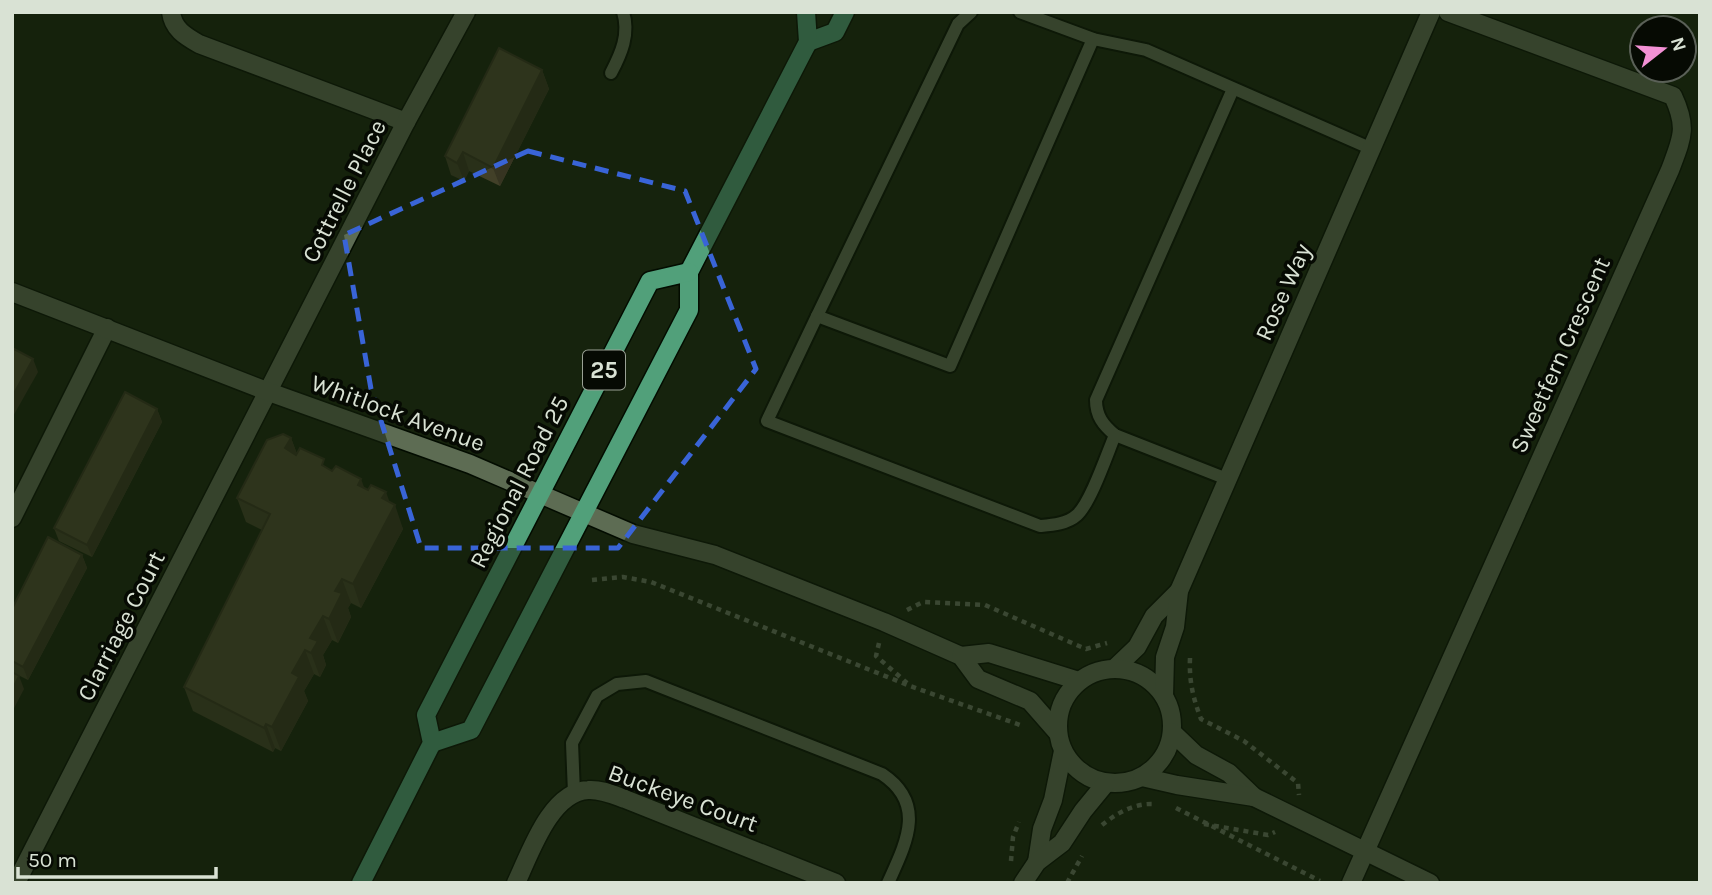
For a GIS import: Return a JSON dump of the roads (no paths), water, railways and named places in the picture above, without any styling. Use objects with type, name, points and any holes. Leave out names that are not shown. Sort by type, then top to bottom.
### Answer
[{"type":"main road","points":[[806,12],[808,42],[835,32],[845,12]]},
{"type":"main road","name":"25","points":[[432,743],[471,730],[689,310],[689,272],[808,42]]},
{"type":"main road","name":"Regional Road 25","points":[[432,743],[426,715],[650,281],[689,272]]},
{"type":"main road","points":[[361,883],[432,743]]},
{"type":"street","points":[[171,12],[172,20],[181,34],[199,44],[407,122]]},
{"type":"street","name":"Cottrelle Place","points":[[269,392],[466,12]]},
{"type":"street","name":"Rose Way","points":[[1164,696],[1165,657],[1175,627],[1179,592],[1431,12]]},
{"type":"street","name":"Sweetfern Crescent","points":[[1351,883],[1681,140],[1682,115],[1673,96],[1448,12]]},
{"type":"street","name":"Whitlock Avenue","points":[[12,292],[269,392],[426,447],[633,534],[715,555],[884,622],[961,656],[978,679],[1030,701],[1058,733]]},
{"type":"street","points":[[12,518],[107,328]]},
{"type":"street","name":"Clarriage Court","points":[[16,883],[269,392]]},
{"type":"street","name":"Rose Way","points":[[1115,668],[1137,647],[1154,616],[1179,592]]},
{"type":"street","name":"Whitlock Avenue","points":[[961,656],[989,653],[1079,681]]},
{"type":"street","points":[[1115,668],[1135,671],[1151,681],[1164,696],[1171,714],[1172,732],[1167,750],[1157,765],[1143,777],[1106,783],[1089,777],[1074,766],[1063,751],[1058,733],[1059,713],[1066,695],[1079,681],[1096,672],[1115,668]]},
{"type":"street","points":[[1172,732],[1196,755],[1229,773],[1254,797]]},
{"type":"street","points":[[1037,862],[1042,829],[1054,800],[1063,751]]},
{"type":"street","points":[[1143,777],[1254,797],[1430,883]]},
{"type":"street","points":[[1023,883],[1037,862],[1062,843],[1106,783]]},
{"type":"street","name":"Buckeye Court","points":[[516,883],[551,813],[574,793],[589,789],[605,792],[836,883]]},
{"type":"lane","points":[[611,73],[621,54],[628,26],[623,12]]},
{"type":"lane","points":[[971,12],[958,24],[767,421],[1040,526],[1054,525],[1077,515],[1085,505],[1115,435]]},
{"type":"lane","points":[[1020,12],[1093,40],[1146,50],[1372,149]]},
{"type":"lane","points":[[817,316],[950,366],[1093,40]]},
{"type":"lane","points":[[1227,479],[1115,435],[1101,421],[1096,411],[1096,400],[1233,89]]},
{"type":"lane","points":[[574,793],[572,743],[597,696],[617,684],[646,681],[882,774],[896,783],[905,795],[910,813],[907,835],[888,883]]}]
